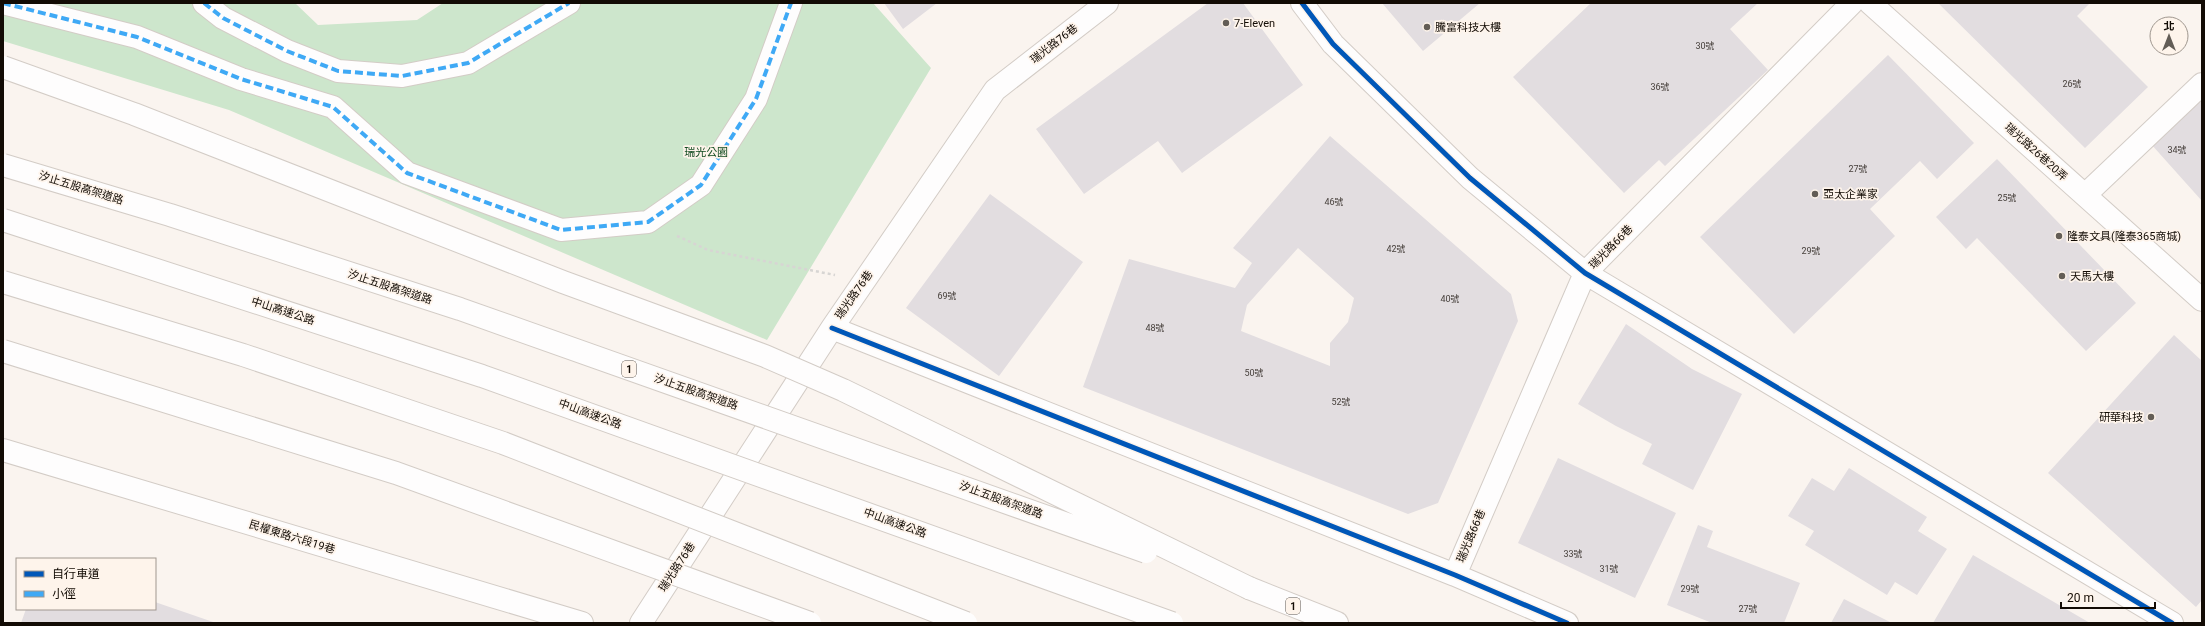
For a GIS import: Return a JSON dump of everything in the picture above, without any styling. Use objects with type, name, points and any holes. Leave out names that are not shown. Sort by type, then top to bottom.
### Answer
[{"type":"main road","points":[[3,3],[137,37],[241,79],[333,107],[407,173],[561,230],[648,222],[701,185],[756,99],[791,3]]},
{"type":"main road","points":[[204,3],[223,18],[287,51],[338,71],[402,76],[468,63],[569,3]]},
{"type":"main road","name":"瑞光路76巷","points":[[641,623],[832,328],[996,90],[1107,3]]},
{"type":"main road","points":[[1302,3],[1333,44],[1470,178],[1585,273],[2172,623]]},
{"type":"main road","name":"瑞光路66巷","points":[[1455,575],[1585,273],[1852,3]]},
{"type":"main road","name":"瑞光路26巷20弄","points":[[1870,3],[2202,300]]},
{"type":"main road","points":[[3,67],[134,114],[563,282],[765,356],[843,390],[1249,588]]},
{"type":"main road","points":[[2085,195],[2202,84]]},
{"type":"main road","name":"汐止五股高架道路","points":[[3,165],[170,215],[460,309],[1249,588],[1337,623]]},
{"type":"main road","name":"中山高速公路","points":[[3,220],[482,376],[962,546],[1172,623]]},
{"type":"main road","points":[[3,282],[243,355],[503,443],[966,623]]},
{"type":"main road","points":[[832,328],[1455,575],[1567,623]]},
{"type":"main road","points":[[3,351],[396,473],[810,623]]},
{"type":"main road","name":"民權東路六段19巷","points":[[3,450],[582,623]]},
{"type":"path","points":[[648,222],[708,250],[864,281]]},
{"type":"green space","name":"瑞光公園","points":[[3,3],[295,3],[318,25],[417,20],[443,3],[873,3],[931,68],[767,340],[229,110],[3,41]]},
{"type":"building","points":[[884,3],[937,3],[903,29]]},
{"type":"building","points":[[1208,3],[1243,3],[1303,85],[1182,173],[1158,141],[1084,194],[1036,129]]},
{"type":"building","name":"騰富科技大樓","points":[[1382,3],[1480,3],[1423,51]]},
{"type":"building","points":[[1591,3],[1758,3],[1730,29],[1768,70],[1665,166],[1659,160],[1624,193],[1513,77]]},
{"type":"building","points":[[1938,3],[2090,3],[2077,16],[2148,87],[2085,148]]},
{"type":"building","name":"亞太企業家","points":[[1888,55],[1974,143],[1937,179],[1920,161],[1870,209],[1895,236],[1794,334],[1700,237]]},
{"type":"building","points":[[2202,99],[2202,201],[2151,144]]},
{"type":"building","points":[[1330,136],[1511,294],[1518,321],[1438,503],[1408,514],[1083,387],[1129,259],[1235,288],[1252,263],[1233,248]],"holes":[[[1298,248],[1354,298],[1348,322],[1330,343],[1330,366],[1241,331],[1247,305]]]},
{"type":"building","name":"天馬大樓","points":[[1997,159],[2136,303],[2086,351],[1977,238],[1966,249],[1936,217]]},
{"type":"building","points":[[990,194],[1083,262],[999,376],[906,308]]},
{"type":"building","points":[[1626,324],[1692,369],[1742,394],[1693,490],[1642,464],[1652,444],[1616,426],[1578,404]]},
{"type":"building","name":"研華科技","points":[[2174,335],[2202,361],[2202,600],[2196,607],[2048,473]]},
{"type":"building","points":[[1558,458],[1676,513],[1635,598],[1518,543]]},
{"type":"building","points":[[1849,468],[1927,517],[1918,531],[1947,549],[1917,595],[1895,582],[1887,595],[1805,545],[1814,531],[1788,516],[1812,478],[1834,491]]},
{"type":"building","points":[[1698,525],[1713,531],[1707,547],[1800,583],[1784,623],[1712,623],[1667,605]]},
{"type":"building","points":[[1973,555],[2090,623],[1933,623]]},
{"type":"building","points":[[1844,599],[1892,623],[1831,623]]},
{"type":"building","points":[[156,602],[216,623],[21,623],[26,610],[156,610]]},
{"type":"marked path","points":[[3,3],[137,37],[241,79],[333,107],[407,173],[561,230],[648,222],[701,185],[756,99],[791,3]]},
{"type":"marked path","points":[[204,3],[223,18],[287,51],[338,71],[402,76],[468,63],[569,3]]},
{"type":"cycle path","points":[[1302,3],[1333,44],[1470,178],[1585,273],[2172,623]]},
{"type":"cycle path","points":[[832,328],[1455,575],[1567,623]]},
{"type":"place","name":"7-Eleven","points":[[1226,23]]},
{"type":"place","name":"騰富科技大樓","points":[[1427,27]]},
{"type":"place","name":"亞太企業家","points":[[1815,194]]},
{"type":"place","name":"隆泰文具(隆泰365商城)","points":[[2059,236]]},
{"type":"place","name":"天馬大樓","points":[[2062,276]]},
{"type":"place","name":"研華科技","points":[[2151,417]]}]
